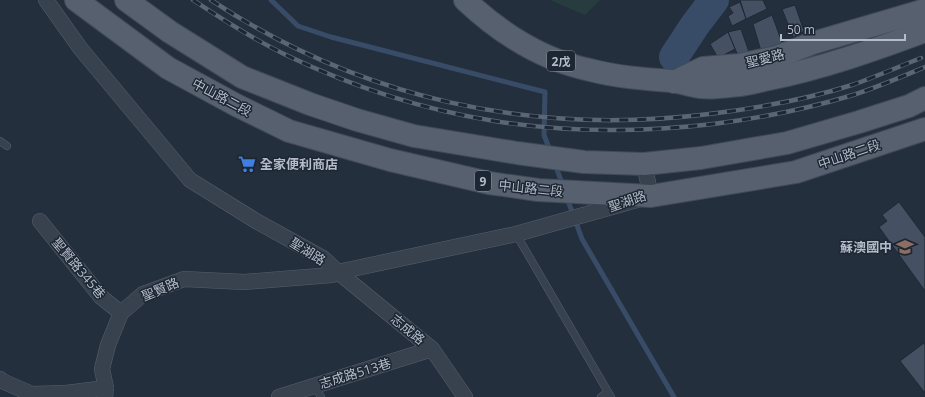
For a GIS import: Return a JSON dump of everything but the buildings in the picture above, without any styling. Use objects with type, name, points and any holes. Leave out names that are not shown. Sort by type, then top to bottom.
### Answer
[{"type":"main road","name":"中山路二段","points":[[76,0],[168,68],[236,105],[289,131],[390,160],[489,183],[538,190],[650,196],[796,172],[925,129]]},
{"type":"main road","name":"中山路二段","points":[[126,0],[170,32],[242,76],[310,104],[357,120],[414,136],[517,153],[584,162],[644,164],[701,158],[787,143],[909,106],[925,98]]},
{"type":"main road","name":"聖愛路","points":[[465,0],[482,16],[508,34],[532,48],[561,61],[589,70],[630,78],[674,82],[702,88],[740,85],[803,72],[925,31]]},
{"type":"main road","points":[[813,43],[902,0]]},
{"type":"main road","name":"聖愛路","points":[[674,82],[703,68],[739,64],[777,57],[813,43],[925,10]]},
{"type":"street","name":"聖湖路","points":[[46,0],[80,48],[190,180],[323,258],[338,272],[516,234],[650,196],[644,164]]},
{"type":"street","name":"聖賢路345巷","points":[[40,221],[101,297],[121,313]]},
{"type":"street","name":"聖賢路","points":[[105,393],[102,369],[108,345],[121,313],[143,294],[184,279],[244,282],[332,275],[338,272]]},
{"type":"street","name":"志成路","points":[[338,272],[432,349],[465,397]]},
{"type":"street","name":"志成路513巷","points":[[279,397],[318,391],[432,349]]},
{"type":"street","points":[[0,379],[32,394],[105,393]]},
{"type":"lane","points":[[0,141],[7,146]]},
{"type":"lane","points":[[516,234],[609,395],[601,397]]},
{"type":"green space","points":[[550,0],[600,0],[585,15]]},
{"type":"waterway","points":[[271,0],[298,26],[331,37],[545,92],[544,135],[551,153]]},
{"type":"waterway","points":[[674,57],[714,0]]},
{"type":"waterway","points":[[555,164],[563,186]]},
{"type":"waterway","points":[[567,198],[582,239],[674,397]]},
{"type":"railway","points":[[193,0],[227,22],[286,55],[338,78],[390,96],[442,111],[494,121],[547,127],[602,130],[657,129],[749,119],[801,109],[853,95],[925,67]]},
{"type":"railway","points":[[211,0],[268,34],[327,63],[388,85],[450,102],[513,114],[578,119],[643,119],[709,114],[763,106],[817,95],[852,85],[921,58]]},
{"type":"place","name":"全家便利商店","points":[[247,164]]},
{"type":"place","name":"蘇澳國中","points":[[905,247]]}]
